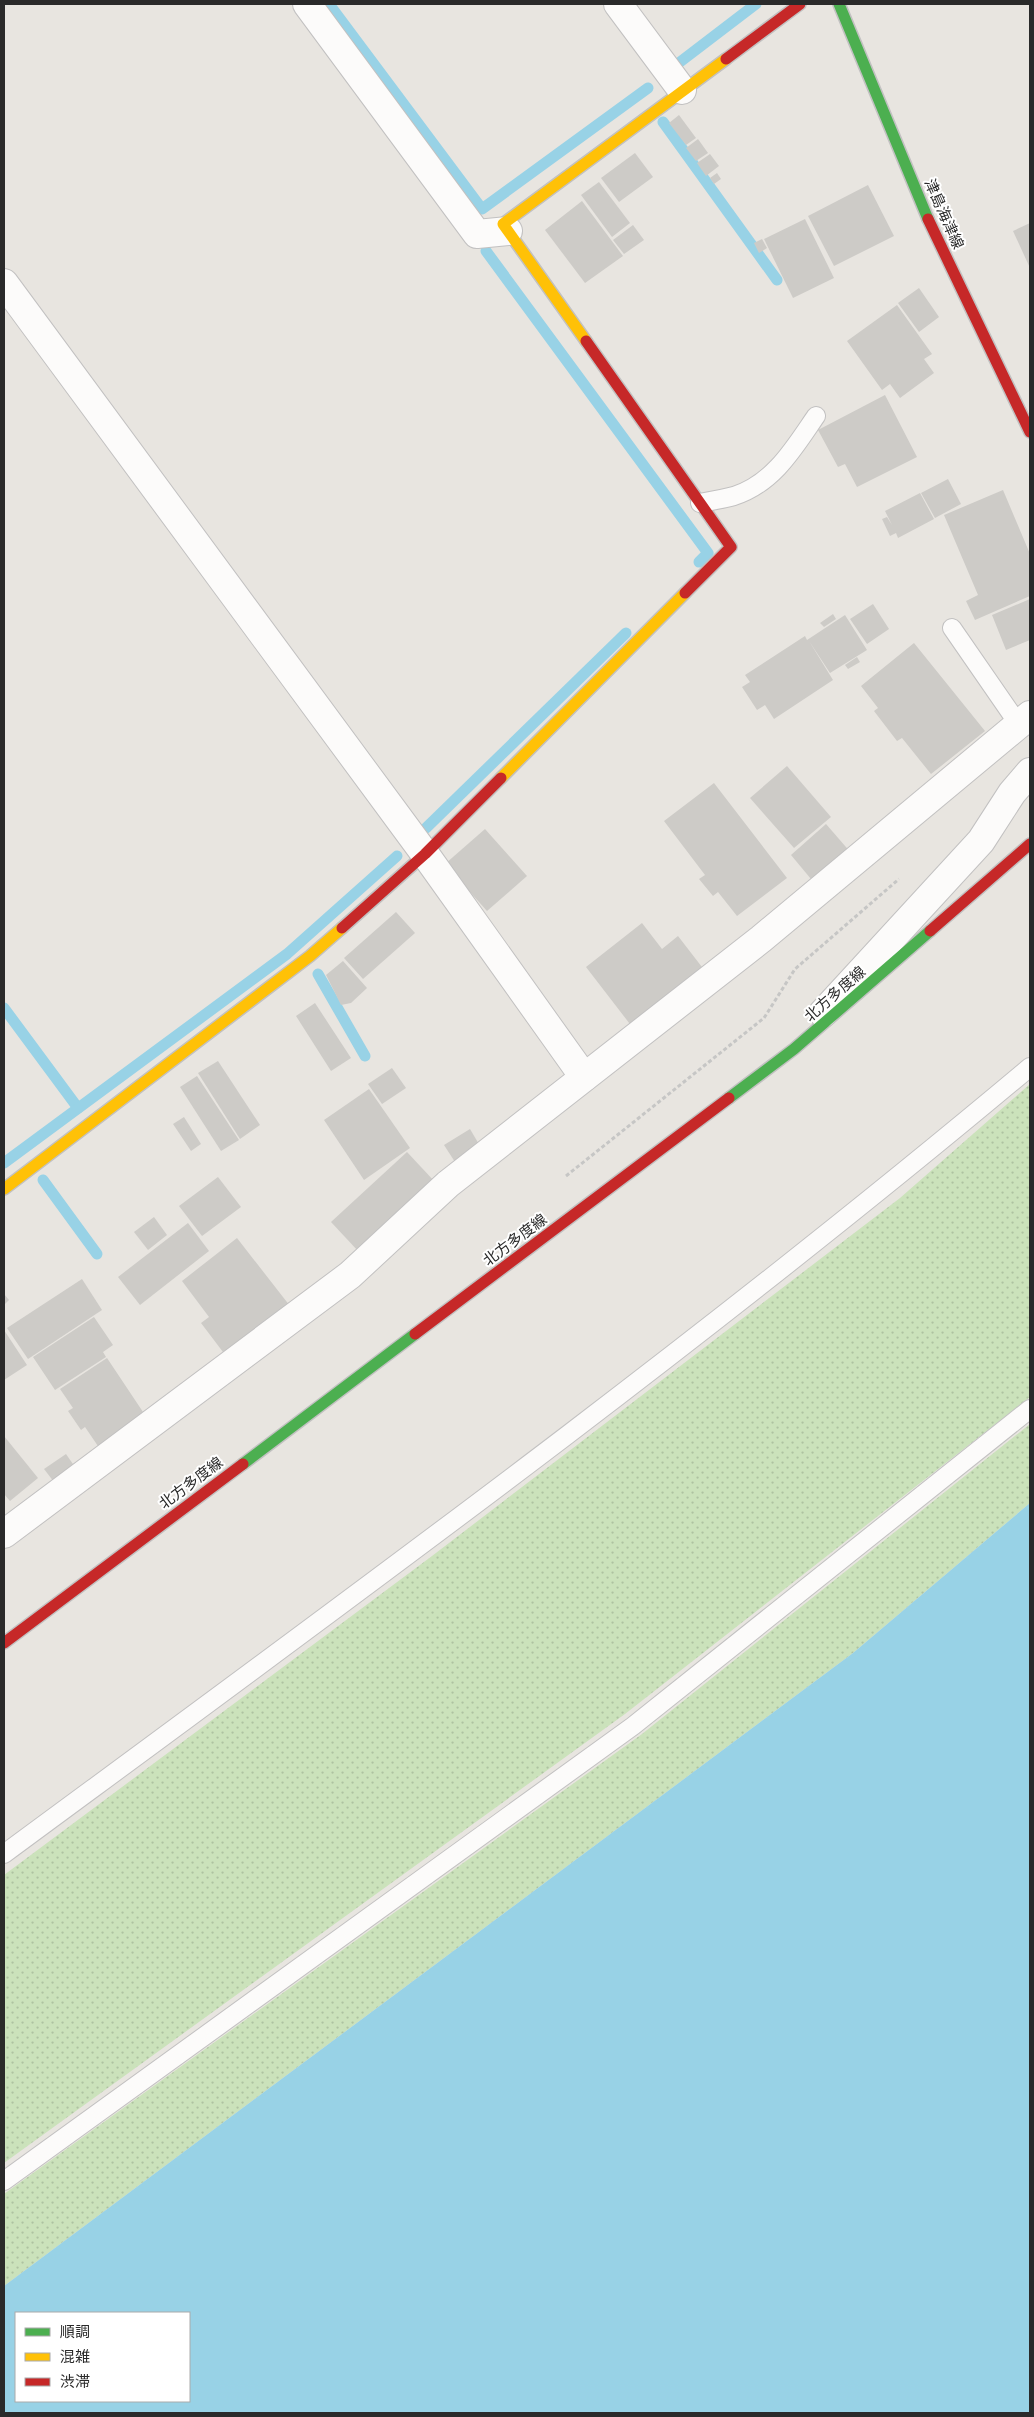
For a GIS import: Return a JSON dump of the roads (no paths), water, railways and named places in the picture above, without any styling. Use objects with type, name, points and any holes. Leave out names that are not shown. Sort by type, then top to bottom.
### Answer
[{"type":"main road","points":[[4,1188],[310,956],[425,854],[731,547],[503,224],[800,4]]},
{"type":"main road","name":"津島海津線","points":[[839,4],[932,226],[1030,432]]},
{"type":"main road","name":"北方多度線","points":[[4,1643],[794,1049],[1030,844]]},
{"type":"street","points":[[307,4],[477,234],[508,231]]},
{"type":"street","points":[[618,4],[682,90]]},
{"type":"street","points":[[4,283],[425,854],[584,1077]]},
{"type":"street","points":[[4,1534],[350,1275],[448,1184],[762,939],[1024,720]]},
{"type":"street","points":[[794,1049],[836,996],[982,841],[1012,793],[1030,772]]},
{"type":"lane","points":[[700,503],[734,496],[759,484],[783,464],[816,416]]},
{"type":"lane","points":[[952,628],[1024,720]]},
{"type":"lane","points":[[4,1854],[423,1545],[894,1180],[1030,1066]]},
{"type":"lane","points":[[4,2181],[633,1726],[1030,1409]]},
{"type":"water","points":[[1030,1503],[1030,2413],[4,2413],[4,2286],[853,1653]]},
{"type":"waterway","points":[[329,4],[482,209],[648,88]]},
{"type":"waterway","points":[[680,62],[756,4]]},
{"type":"waterway","points":[[663,122],[777,280]]},
{"type":"waterway","points":[[486,251],[708,553],[699,562]]},
{"type":"waterway","points":[[426,828],[626,633]]},
{"type":"waterway","points":[[4,1163],[287,954],[397,856]]},
{"type":"waterway","points":[[318,974],[365,1056]]},
{"type":"waterway","points":[[4,1008],[78,1108]]},
{"type":"waterway","points":[[43,1180],[97,1254]]}]
